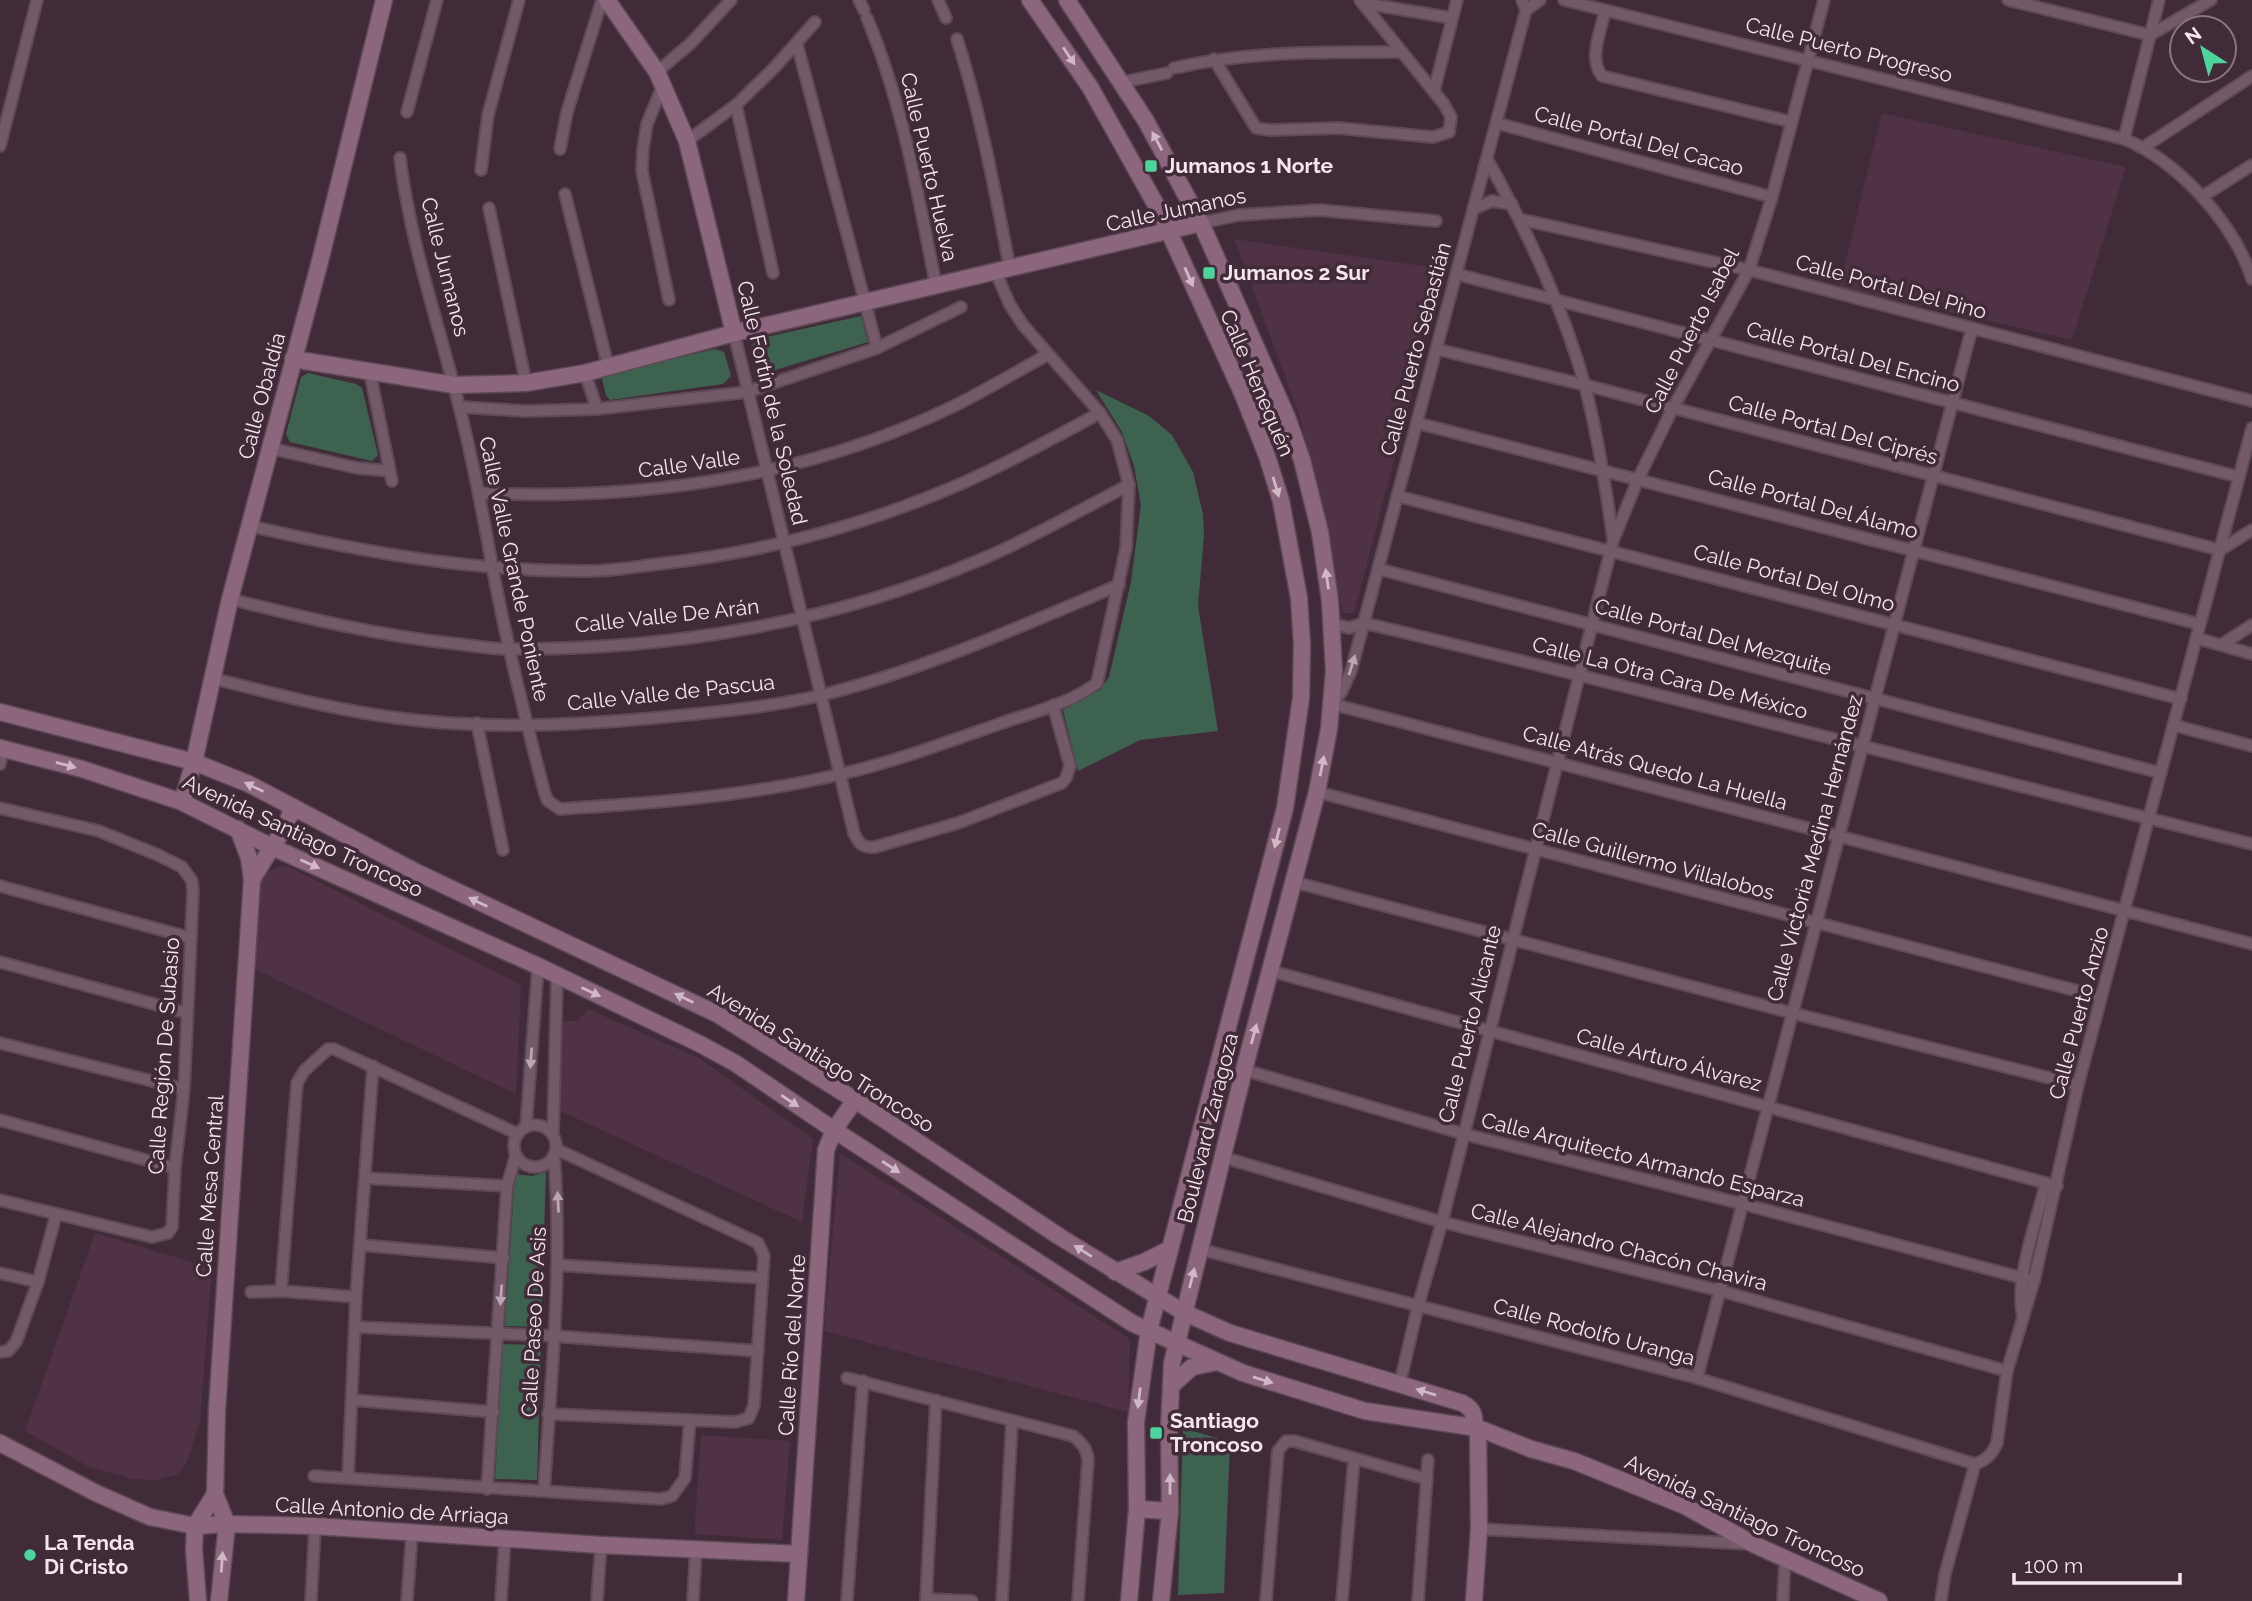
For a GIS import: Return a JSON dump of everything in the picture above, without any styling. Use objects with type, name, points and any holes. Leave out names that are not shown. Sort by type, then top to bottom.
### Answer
[{"type":"main road","name":"Calle Obaldía","points":[[182,802],[194,762],[230,599],[319,265],[384,0]]},
{"type":"main road","name":"Calle Henequén","points":[[1030,0],[1090,86],[1169,232],[1244,397],[1267,456],[1281,501],[1299,598],[1301,698]]},
{"type":"main road","name":"Calle Henequén","points":[[1067,0],[1123,82],[1201,223],[1295,438],[1320,532],[1334,671]]},
{"type":"main road","name":"Calle Fortín de la Soledad","points":[[611,2],[660,78],[687,142],[734,333]]},
{"type":"main road","name":"Calle Jumanos","points":[[293,359],[454,385],[526,383],[585,373],[734,333],[1201,223]]},
{"type":"main road","name":"Boulevard Zaragoza","points":[[1161,1601],[1170,1511],[1172,1363],[1244,1070],[1317,793],[1332,704],[1334,671]]},
{"type":"main road","name":"Boulevard Zaragoza","points":[[1129,1601],[1137,1509],[1136,1422],[1149,1330],[1285,808],[1301,698]]},
{"type":"main road","name":"Avenida Santiago Troncoso","points":[[0,712],[194,762],[249,784],[416,872],[717,1014],[855,1100],[1115,1272],[1183,1312],[1230,1333],[1468,1406],[1474,1414],[1476,1428]]},
{"type":"main road","name":"Avenida Santiago Troncoso","points":[[1,753],[94,773],[182,802],[272,847],[538,966],[700,1044],[735,1063],[1132,1323],[1177,1345],[1243,1373],[1366,1411],[1476,1428],[1531,1449],[1574,1461],[1685,1506],[1753,1544],[1869,1599]]},
{"type":"main road","points":[[252,880],[285,826],[293,807]]},
{"type":"main road","points":[[238,829],[249,859],[252,880]]},
{"type":"main road","name":"Calle Mesa Central","points":[[219,1601],[227,1524],[215,1494],[217,1410],[252,880]]},
{"type":"main road","name":"Calle Río del Norte","points":[[796,1601],[826,1150],[834,1130],[855,1100]]},
{"type":"main road","points":[[1115,1272],[1170,1249]]},
{"type":"main road","points":[[1171,1386],[1192,1367],[1217,1362]]},
{"type":"main road","points":[[1474,1601],[1479,1529],[1476,1428]]},
{"type":"main road","name":"Calle Antonio de Arriaga","points":[[0,1443],[96,1493],[150,1517],[195,1526],[315,1526],[601,1545],[799,1554]]},
{"type":"main road","points":[[198,1601],[195,1526],[215,1494]]},
{"type":"main road","points":[[1137,1509],[1170,1511]]},
{"type":"street","points":[[0,146],[37,0]]},
{"type":"street","points":[[407,112],[437,0]]},
{"type":"street","points":[[481,170],[488,115],[519,0]]},
{"type":"street","points":[[669,300],[642,171],[648,124],[660,78],[731,0]]},
{"type":"street","points":[[938,0],[946,18]]},
{"type":"street","points":[[1434,91],[1457,0]]},
{"type":"street","points":[[1524,5],[1541,0]]},
{"type":"street","name":"Calle Puerto Progreso","points":[[1564,0],[2124,139]]},
{"type":"street","name":"Calle Puerto Isabel","points":[[1581,674],[1612,546],[1638,479],[1673,408],[1749,270],[1772,197],[1824,0]]},
{"type":"street","points":[[2008,0],[2150,35],[2211,0]]},
{"type":"street","points":[[2159,0],[2124,139],[2144,147],[2203,196],[2249,260],[2252,279]]},
{"type":"street","points":[[559,149],[567,112],[611,2]]},
{"type":"street","points":[[1214,59],[1256,128],[1339,128],[1433,137],[1449,132],[1451,117],[1434,91],[1361,2]]},
{"type":"street","points":[[1361,2],[1452,18]]},
{"type":"street","name":"Calle Puerto Sebastián","points":[[1332,704],[1342,691],[1351,671],[1487,159],[1524,5]]},
{"type":"street","name":"Calle Puerto Huelva","points":[[863,9],[885,60],[906,134],[936,286]]},
{"type":"street","points":[[1605,11],[1594,59],[1602,76],[1792,122]]},
{"type":"street","points":[[687,142],[736,105],[797,44],[814,22]]},
{"type":"street","points":[[841,774],[951,741],[1053,705],[1097,683],[1126,548],[1129,485],[1116,440],[1100,413],[1047,355],[1010,306],[985,144],[970,78],[957,39]]},
{"type":"street","points":[[797,44],[877,348]]},
{"type":"street","points":[[1123,82],[1214,59],[1313,51],[1402,52]]},
{"type":"street","points":[[2144,147],[2252,76]]},
{"type":"street","name":"Calle Fortín de la Soledad","points":[[736,105],[773,273]]},
{"type":"street","name":"Calle Portal Del Cacao","points":[[1496,123],[1772,197]]},
{"type":"street","name":"Calle Jumanos","points":[[400,158],[412,234],[454,385]]},
{"type":"street","points":[[1487,159],[1512,204],[1556,299],[1585,385],[1603,470],[1612,546]]},
{"type":"street","points":[[2203,196],[2252,165]]},
{"type":"street","points":[[565,194],[608,366]]},
{"type":"street","points":[[1473,209],[1492,201],[1512,204]]},
{"type":"street","points":[[489,208],[526,383]]},
{"type":"street","name":"Calle Jumanos","points":[[1201,223],[1239,215],[1319,210],[1436,221]]},
{"type":"street","name":"Calle Portal Del Pino","points":[[1519,219],[1749,270],[2252,401]]},
{"type":"street","name":"Calle Portal Del Encino","points":[[1456,274],[2239,477]]},
{"type":"street","points":[[460,407],[526,411],[597,409],[747,392],[877,348],[961,307]]},
{"type":"street","name":"Calle Victoria Medina Hernández","points":[[1697,1378],[1972,328]]},
{"type":"street","name":"Calle Fortín de la Soledad","points":[[734,333],[854,832],[860,844],[866,848],[875,847],[958,823],[1062,783],[1070,766],[1053,705]]},
{"type":"street","name":"Calle Portal Del Ciprés","points":[[1436,349],[1585,385],[2220,550]]},
{"type":"street","name":"Calle Valle","points":[[480,494],[547,496],[617,493],[766,472],[901,429],[954,406],[1047,355]]},
{"type":"street","points":[[269,448],[391,476],[370,373]]},
{"type":"street","points":[[585,373],[597,409]]},
{"type":"street","name":"Calle Valle Grande Poniente","points":[[454,385],[480,494],[509,649],[548,801],[560,809],[648,804],[741,792],[841,774]]},
{"type":"street","points":[[250,526],[350,549],[433,562],[492,567],[591,572],[699,560],[852,524],[930,497],[1013,460],[1100,413]]},
{"type":"street","name":"Calle Portal Del Álamo","points":[[1417,423],[2199,624]]},
{"type":"street","name":"Calle Puerto Anzio","points":[[2028,1280],[2251,434]]},
{"type":"street","name":"Calle Valle De Arán","points":[[230,599],[338,626],[399,637],[509,649],[639,643],[735,632],[901,590],[983,559],[1129,485]]},
{"type":"street","name":"Calle Portal Del Olmo","points":[[1397,496],[1612,546],[2181,699]]},
{"type":"street","points":[[2220,550],[2252,530]]},
{"type":"street","name":"Calle Portal Del Mezquite","points":[[1378,569],[2161,773]]},
{"type":"street","name":"Calle Valle de Pascua","points":[[211,678],[309,702],[396,718],[527,726],[712,713],[822,695],[903,670],[998,636],[1119,585]]},
{"type":"street","name":"Calle La Otra Cara De México","points":[[1331,623],[1349,628],[1364,623],[1581,674],[1861,748],[2252,844]]},
{"type":"street","points":[[2221,645],[2252,625]]},
{"type":"street","points":[[2196,638],[2252,654]]},
{"type":"street","name":"Calle Puerto Alicante","points":[[1399,1383],[1443,1222],[1581,674]]},
{"type":"street","name":"Calle Atrás Quedo La Huella","points":[[1332,704],[2252,944]]},
{"type":"street","points":[[477,723],[503,850]]},
{"type":"street","points":[[2173,724],[2252,746]]},
{"type":"street","name":"Calle Guillermo Villalobos","points":[[1317,793],[2101,997]]},
{"type":"street","name":"Calle Región De Subasio","points":[[0,808],[99,831],[173,862],[182,867],[192,881],[184,1088],[175,1168],[174,1217],[168,1233],[152,1237],[56,1215]]},
{"type":"street","points":[[1294,882],[2078,1085]]},
{"type":"street","points":[[0,887],[191,938]]},
{"type":"street","points":[[0,962],[187,1013]]},
{"type":"street","points":[[538,966],[522,1130],[514,1144],[520,1160],[531,1167],[545,1164],[555,1152],[553,1134],[557,976]]},
{"type":"street","name":"Calle Arturo Álvarez","points":[[1271,971],[2052,1184]]},
{"type":"street","points":[[0,1043],[184,1088]]},
{"type":"street","points":[[281,1291],[297,1083],[299,1077],[328,1049],[334,1049],[522,1130],[538,1125],[553,1134]]},
{"type":"street","points":[[348,1478],[356,1297],[373,1066]]},
{"type":"street","name":"Calle Arquitecto Armando Esparza","points":[[1244,1070],[1464,1134],[1743,1204],[2028,1280]]},
{"type":"street","points":[[0,1120],[175,1168]]},
{"type":"street","points":[[548,1413],[735,1422],[749,1418],[753,1411],[764,1256],[762,1249],[752,1240],[555,1152]]},
{"type":"street","name":"Calle Paseo De Asis","points":[[544,1490],[557,1265],[555,1152]]},
{"type":"street","name":"Calle Paseo De Asis","points":[[487,1489],[507,1186],[516,1154]]},
{"type":"street","name":"Calle Alejandro Chacón Chavira","points":[[1222,1157],[1443,1222],[1721,1292],[2007,1371]]},
{"type":"street","points":[[365,1178],[507,1186]]},
{"type":"street","points":[[0,1200],[56,1215],[38,1282],[16,1342],[8,1351],[0,1352]]},
{"type":"street","points":[[361,1245],[504,1258]]},
{"type":"street","name":"Calle Rodolfo Uranga","points":[[1199,1249],[1697,1378],[1975,1464]]},
{"type":"street","points":[[557,1265],[761,1278]]},
{"type":"street","points":[[0,1273],[38,1282]]},
{"type":"street","points":[[1941,1601],[1945,1574],[1975,1464],[1985,1460],[1997,1443],[2007,1371],[2023,1317],[2028,1280]]},
{"type":"street","points":[[251,1292],[281,1291],[356,1297]]},
{"type":"street","points":[[356,1326],[552,1336],[758,1351]]},
{"type":"street","points":[[846,1378],[936,1399],[1073,1436],[1080,1441],[1088,1460],[1078,1601]]},
{"type":"street","points":[[847,1601],[863,1381]]},
{"type":"street","points":[[936,1399],[926,1600],[972,1601]]},
{"type":"street","points":[[352,1400],[494,1412]]},
{"type":"street","points":[[314,1476],[661,1499],[672,1496],[685,1478],[690,1420]]},
{"type":"street","points":[[1002,1601],[1012,1421]]},
{"type":"street","points":[[1266,1601],[1278,1451],[1286,1441],[1427,1479]]},
{"type":"street","points":[[1342,1601],[1354,1460]]},
{"type":"street","points":[[1418,1601],[1428,1460]]},
{"type":"street","points":[[311,1601],[315,1526]]},
{"type":"street","points":[[1479,1529],[1753,1544]]},
{"type":"street","points":[[407,1601],[412,1533]]},
{"type":"street","points":[[501,1601],[505,1538]]},
{"type":"street","points":[[597,1601],[601,1545]]},
{"type":"street","points":[[692,1601],[696,1548]]},
{"type":"street","points":[[1783,1601],[1785,1557]]},
{"type":"shaded area","points":[[1882,113],[2126,167],[2072,340],[1839,287]]},
{"type":"shaded area","points":[[1234,239],[1444,269],[1354,613],[1343,613],[1300,417]]},
{"type":"shaded area","points":[[285,865],[521,985],[516,1094],[254,969],[261,878],[271,870]]},
{"type":"shaded area","points":[[588,1009],[699,1058],[813,1139],[802,1222],[560,1111],[563,1021],[577,1021]]},
{"type":"shaded area","points":[[840,1153],[1130,1339],[1128,1412],[824,1331]]},
{"type":"shaded area","points":[[95,1233],[212,1268],[200,1420],[190,1454],[184,1467],[176,1475],[156,1480],[132,1479],[87,1466],[25,1431]]},
{"type":"shaded area","points":[[701,1435],[790,1441],[782,1540],[694,1534]]},
{"type":"green space","points":[[861,316],[868,342],[762,374],[757,371],[751,347],[757,339]]},
{"type":"green space","points":[[715,349],[724,352],[731,376],[723,384],[610,400],[606,395],[602,379],[606,374]]},
{"type":"green space","points":[[308,373],[356,384],[362,388],[378,455],[372,461],[290,442],[286,434],[301,377]]},
{"type":"green space","points":[[1096,390],[1149,416],[1172,435],[1193,472],[1203,514],[1204,535],[1198,606],[1218,731],[1140,740],[1078,771],[1063,710],[1100,690],[1109,677],[1131,582],[1141,505],[1134,466],[1122,432]]},
{"type":"green space","points":[[546,1172],[541,1327],[505,1326],[515,1174],[532,1176]]},
{"type":"green space","points":[[503,1344],[541,1345],[537,1480],[495,1479]]},
{"type":"green space","points":[[1183,1428],[1230,1442],[1224,1593],[1178,1595]]},
{"type":"place","name":"Jumanos 1 Norte","points":[[1151,166]]},
{"type":"place","name":"Jumanos 2 Sur","points":[[1209,273]]},
{"type":"place","name":"Santiago Troncoso","points":[[1156,1433]]},
{"type":"place","name":"La Tenda Di Cristo","points":[[30,1555]]}]
